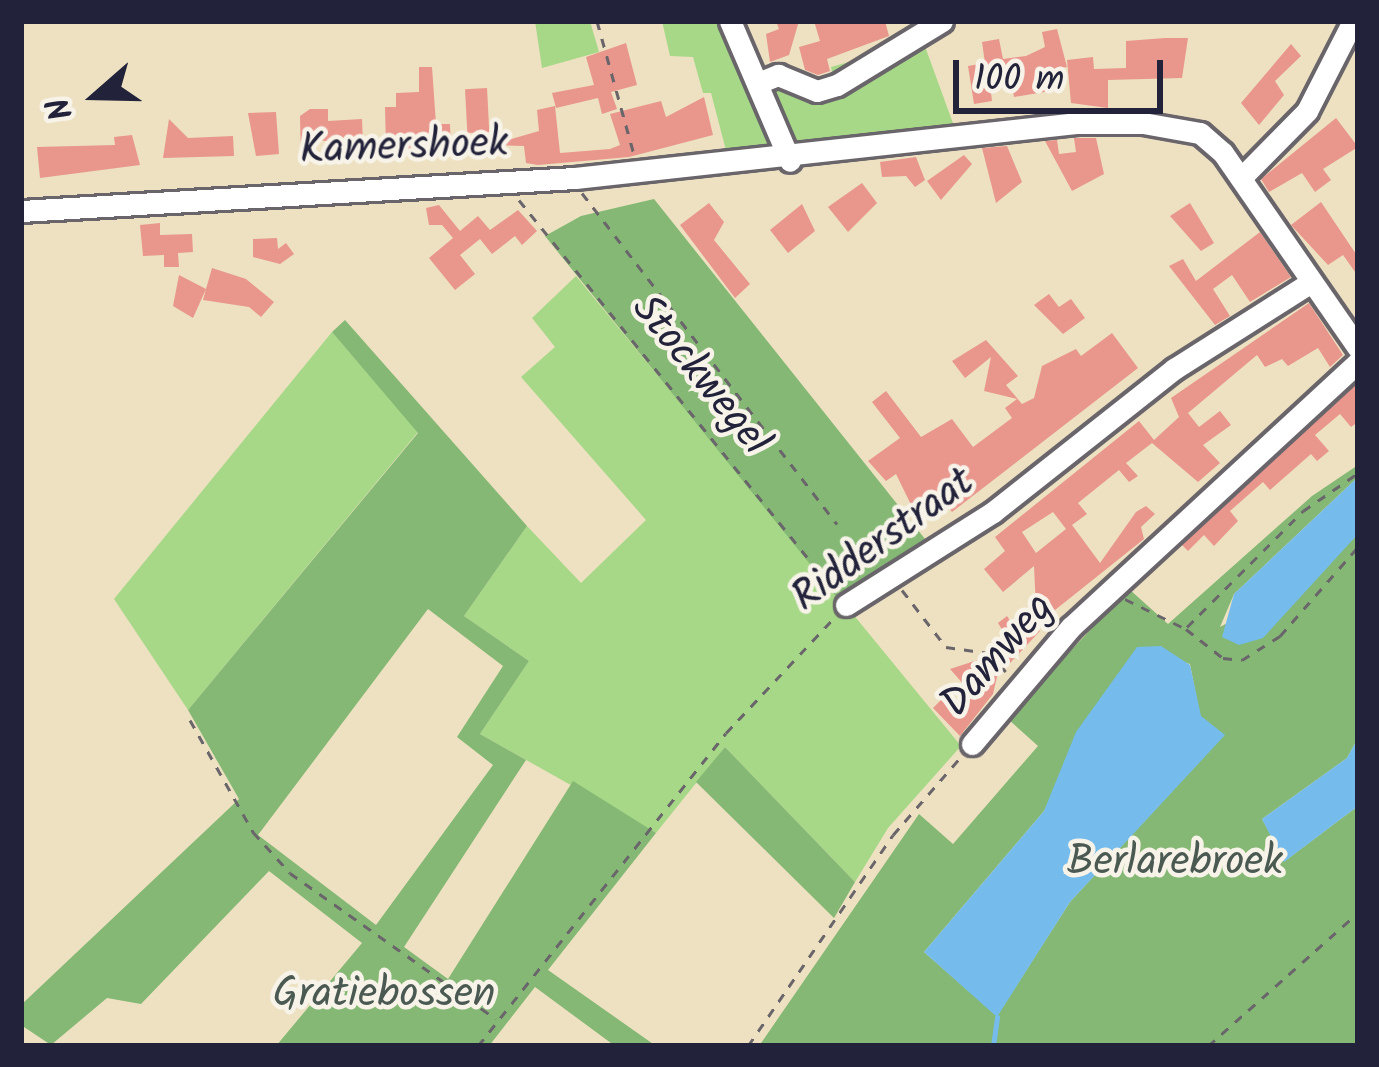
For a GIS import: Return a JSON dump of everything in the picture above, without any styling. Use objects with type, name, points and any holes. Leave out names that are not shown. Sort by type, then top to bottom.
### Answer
[{"type":"street","points":[[730,21],[790,160]]},
{"type":"street","points":[[758,83],[778,75],[818,91],[837,85],[942,21]]},
{"type":"street","points":[[1241,178],[1307,111],[1354,25]]},
{"type":"street","name":"Kamershoek","points":[[21,211],[639,173],[790,160],[1076,124],[1143,123],[1200,134],[1241,178],[1358,348]]},
{"type":"street","name":"Ridderstraat","points":[[846,605],[993,512],[1174,369],[1311,282]]},
{"type":"street","name":"Damweg","points":[[973,744],[1019,687],[1114,588],[1358,362]]},
{"type":"path","points":[[597,21],[639,173]]},
{"type":"path","points":[[575,178],[592,214],[837,524]]},
{"type":"path","name":"Stockwegel","points":[[509,183],[846,605]]},
{"type":"path","points":[[1186,628],[1303,511],[1358,472]]},
{"type":"path","points":[[1114,588],[1131,604],[1186,628],[1222,658],[1242,660],[1280,636],[1358,547]]},
{"type":"path","points":[[890,576],[946,646],[988,653],[1019,687]]},
{"type":"path","name":"Ridderstraat","points":[[478,1046],[726,733],[846,605]]},
{"type":"path","points":[[190,720],[253,832],[290,874],[498,1021]]},
{"type":"path","name":"Damweg","points":[[748,1046],[892,835],[973,744]]},
{"type":"path","points":[[1208,1046],[1358,913]]},
{"type":"green space","points":[[535,21],[590,21],[599,52],[542,68]]},
{"type":"green space","points":[[662,21],[724,21],[782,154],[728,158],[711,93],[703,93],[693,57],[670,56]]},
{"type":"green space","points":[[923,41],[954,126],[792,149],[768,87],[833,77],[831,67]]},
{"type":"green space","points":[[654,199],[929,544],[839,600],[545,236],[581,216]]},
{"type":"green space","points":[[576,276],[961,746],[888,828],[855,882],[725,747],[656,833],[480,734],[529,661],[464,616],[527,526],[581,583],[646,520],[521,377],[555,347],[532,318]]},
{"type":"green space","name":"Gratiebossen","points":[[345,320],[527,526],[464,616],[529,661],[480,734],[526,760],[404,947],[448,979],[573,781],[656,833],[548,970],[656,1046],[615,1046],[535,987],[489,1046],[276,1046],[362,943],[269,871],[141,1004],[107,998],[51,1045],[21,1025],[21,1005],[239,799],[188,710],[418,433],[332,332]],"holes":[[[428,609],[503,666],[457,737],[493,765],[376,925],[258,835]]]},
{"type":"green space","points":[[332,332],[418,432],[188,710],[114,599]]},
{"type":"green space","name":"Berlarebroek","points":[[1358,465],[1358,477],[1234,594],[1220,627],[1314,576],[1358,534],[1358,738],[1347,758],[1262,819],[1285,861],[1358,806],[1358,1046],[759,1046],[919,814],[953,844],[1038,746],[1007,718],[1129,589],[1168,624],[1312,496]],"holes":[[[1137,648],[1190,664],[1200,716],[1224,735],[1070,902],[997,1016],[924,952],[1044,811]]]},
{"type":"green space","points":[[725,747],[855,882],[834,918],[696,782]]},
{"type":"water","points":[[1358,477],[1358,534],[1263,638],[1239,645],[1222,637],[1234,594]]},
{"type":"water","points":[[1161,646],[1190,665],[1201,716],[1225,735],[1070,902],[997,1017],[924,952],[1044,811],[1076,732],[1137,647]]},
{"type":"water","points":[[1358,738],[1358,806],[1284,862],[1262,819],[1347,758]]},
{"type":"building","points":[[776,21],[799,21],[789,55],[770,62],[766,34],[779,29]]},
{"type":"building","points":[[814,21],[885,21],[889,36],[827,59],[830,71],[818,75],[805,70],[799,47],[820,41]]},
{"type":"building","points":[[1057,29],[1067,67],[1046,70],[1050,91],[1014,97],[1010,74],[989,77],[992,101],[974,104],[968,66],[985,63],[982,42],[999,39],[1003,59],[1026,56],[1045,47],[1042,32]]},
{"type":"building","points":[[1188,38],[1182,78],[1108,80],[1108,108],[1071,103],[1067,60],[1093,57],[1094,69],[1126,68],[1126,41]]},
{"type":"building","points":[[626,43],[637,85],[611,92],[617,109],[602,114],[598,98],[556,108],[552,93],[594,85],[586,57]]},
{"type":"building","points":[[1291,44],[1301,56],[1275,81],[1284,95],[1259,125],[1241,103]]},
{"type":"building","points":[[419,67],[432,67],[436,124],[450,124],[451,151],[393,154],[386,146],[385,107],[396,107],[396,93],[419,92]]},
{"type":"building","points":[[487,88],[489,132],[467,133],[465,89]]},
{"type":"building","points":[[704,97],[713,135],[629,157],[538,165],[526,163],[524,146],[491,145],[539,131],[537,110],[555,106],[560,153],[610,149],[620,145],[610,114],[661,101],[666,117]]},
{"type":"building","points":[[310,109],[328,109],[328,121],[362,119],[363,144],[313,140],[314,158],[301,159],[300,116]]},
{"type":"building","points":[[276,112],[279,154],[256,156],[248,113]]},
{"type":"building","points":[[1336,118],[1358,147],[1323,169],[1331,180],[1315,192],[1302,173],[1269,192],[1261,179]]},
{"type":"building","points":[[169,119],[188,138],[233,136],[234,156],[163,158]]},
{"type":"building","points":[[132,135],[140,165],[40,178],[37,147],[115,145],[114,137]]},
{"type":"building","points":[[1074,138],[1096,138],[1104,174],[1072,191],[1045,141],[1057,140],[1059,154],[1076,152]]},
{"type":"building","points":[[1007,146],[1022,182],[996,203],[982,148]]},
{"type":"building","points":[[964,155],[972,164],[941,200],[927,181]]},
{"type":"building","points":[[916,157],[925,180],[915,187],[906,176],[882,177],[880,162]]},
{"type":"building","points":[[862,183],[877,203],[848,232],[828,207]]},
{"type":"building","points":[[1321,202],[1358,257],[1358,276],[1343,255],[1328,265],[1291,225]]},
{"type":"building","points":[[709,203],[724,222],[714,240],[750,284],[735,298],[680,225]]},
{"type":"building","points":[[1190,203],[1214,243],[1201,251],[1170,216]]},
{"type":"building","points":[[802,204],[815,231],[788,253],[770,230]]},
{"type":"building","points":[[439,205],[460,231],[478,216],[490,230],[518,210],[537,231],[522,245],[515,236],[492,254],[480,239],[460,255],[475,274],[455,290],[429,258],[453,238],[442,225],[429,225],[426,208]]},
{"type":"building","points":[[160,223],[160,235],[192,234],[193,252],[178,253],[179,267],[164,267],[164,255],[143,256],[140,225]]},
{"type":"building","points":[[1260,232],[1291,277],[1250,302],[1232,275],[1213,289],[1230,316],[1215,325],[1169,266],[1183,259],[1196,281]]},
{"type":"building","points":[[277,238],[278,249],[286,243],[294,254],[280,264],[253,257],[253,239]]},
{"type":"building","points":[[212,268],[246,279],[274,302],[261,317],[249,307],[203,300]]},
{"type":"building","points":[[179,275],[206,289],[193,318],[173,306]]},
{"type":"building","points":[[1049,294],[1059,307],[1071,299],[1085,318],[1063,334],[1034,305]]},
{"type":"building","points":[[1309,303],[1343,355],[1330,367],[1318,348],[1288,366],[1282,359],[1265,367],[1257,355],[1188,413],[1199,427],[1220,411],[1231,425],[1203,445],[1220,463],[1198,482],[1152,443],[1126,463],[1138,476],[1129,482],[1119,470],[1078,503],[1087,514],[1072,525],[1100,563],[1136,512],[1146,506],[1155,514],[1141,527],[1144,539],[1035,626],[1040,631],[997,677],[993,694],[960,736],[933,708],[941,700],[955,714],[973,695],[950,669],[987,657],[1006,636],[998,623],[1007,616],[1013,625],[1036,608],[1034,566],[1003,592],[984,569],[1005,551],[995,537],[1139,421],[1154,440],[1179,417],[1171,398]],"holes":[[[1053,512],[1066,529],[1036,553],[1022,532]]]},
{"type":"building","points":[[1112,333],[1138,368],[952,512],[943,500],[918,519],[896,474],[886,481],[868,461],[900,438],[872,402],[886,391],[921,437],[952,419],[973,447],[1012,418],[1005,408],[1017,399],[984,391],[991,357],[965,378],[952,361],[986,340],[1018,376],[1006,385],[1022,404],[1034,398],[1042,366],[1076,349],[1081,356]]},
{"type":"building","points":[[1358,382],[1358,422],[1351,427],[1340,414],[1315,435],[1329,451],[1317,461],[1311,454],[1270,490],[1263,482],[1230,511],[1238,521],[1214,546],[1204,535],[1188,551],[1182,545]]},
{"type":"waterway","points":[[993,1046],[997,1017]]}]
